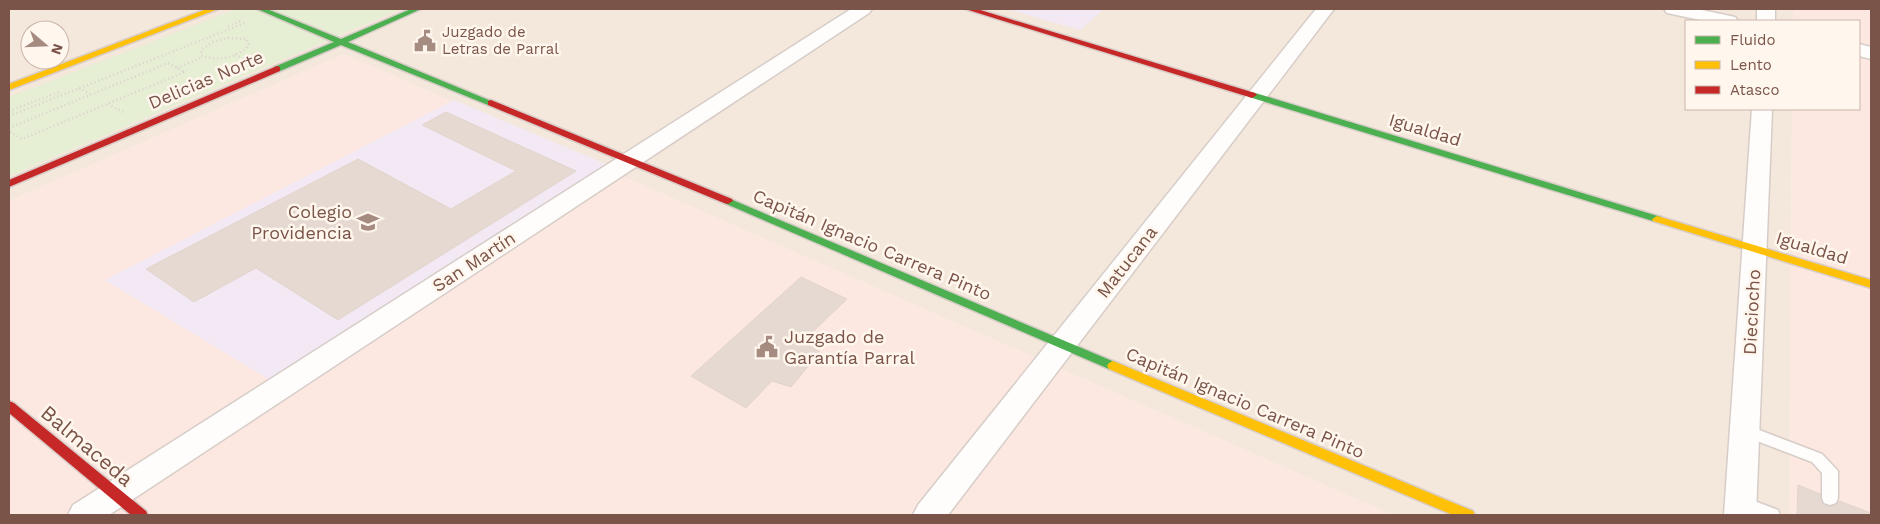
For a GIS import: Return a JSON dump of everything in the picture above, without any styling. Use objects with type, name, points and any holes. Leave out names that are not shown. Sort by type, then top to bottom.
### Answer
[{"type":"main road","points":[[9,87],[214,9]]},
{"type":"main road","name":"Capitán Ignacio Carrera Pinto","points":[[261,9],[631,160],[1062,345],[1468,515]]},
{"type":"main road","name":"Delicias Norte","points":[[9,184],[417,9]]},
{"type":"main road","name":"Igualdad","points":[[969,9],[1871,284]]},
{"type":"main road","name":"Balmaceda","points":[[9,406],[141,515]]},
{"type":"street","name":"San Martín","points":[[84,515],[864,9]]},
{"type":"street","name":"Matucana","points":[[929,515],[1325,9]]},
{"type":"street","points":[[1673,9],[1724,20]]},
{"type":"street","name":"Dieciocho","points":[[1741,509],[1762,110]]},
{"type":"lane","points":[[1746,431],[1817,458],[1830,471],[1830,498]]},
{"type":"lane","points":[[1741,509],[1772,515]]},
{"type":"path","points":[[9,116],[244,23]]},
{"type":"path","points":[[177,68],[203,57],[218,58],[235,55],[246,48],[249,42],[236,38],[213,42],[202,49],[200,53],[203,57]]},
{"type":"path","points":[[205,39],[213,42]]},
{"type":"path","points":[[235,55],[248,60]]},
{"type":"path","points":[[168,63],[185,72],[22,139],[9,129],[91,94],[168,63]]},
{"type":"path","points":[[79,88],[91,94]]},
{"type":"path","points":[[108,104],[124,113]]},
{"type":"shaded area","points":[[9,9],[1793,9],[1793,20],[1685,20],[1685,110],[1792,110],[1789,515],[1393,515],[344,54],[9,201]]},
{"type":"shaded area","points":[[1007,9],[1104,9],[1080,30]]},
{"type":"shaded area","points":[[1793,9],[1871,9],[1871,515],[1789,515],[1792,110],[1860,110],[1860,20],[1793,20]]},
{"type":"shaded area","points":[[344,54],[1393,515],[9,515],[9,201]]},
{"type":"shaded area","name":"Colegio Providencia","points":[[454,100],[606,164],[273,382],[105,280]]},
{"type":"green space","points":[[237,9],[401,9],[9,176],[9,97]]},
{"type":"building","points":[[446,112],[576,171],[338,320],[256,268],[194,302],[146,269],[358,159],[451,209],[516,171],[422,125]]},
{"type":"building","name":"Juzgado de Garantía Parral","points":[[801,277],[847,299],[802,342],[820,352],[791,387],[772,381],[746,408],[691,376]]},
{"type":"building","points":[[1798,485],[1820,494],[1823,505],[1831,507],[1837,505],[1839,501],[1871,513],[1871,515],[1797,515]]},
{"type":"traffic: fast","points":[[261,9],[491,103]]},
{"type":"traffic: fast","points":[[277,69],[417,9]]},
{"type":"traffic: fast","points":[[1252,95],[1657,219]]},
{"type":"traffic: fast","points":[[728,201],[1113,366]]},
{"type":"traffic: slow","points":[[9,87],[214,9]]},
{"type":"traffic: slow","points":[[1657,219],[1871,284]]},
{"type":"traffic: slow","points":[[1113,366],[1468,515]]},
{"type":"traffic: jam","points":[[969,9],[1252,95]]},
{"type":"traffic: jam","points":[[9,184],[277,69]]},
{"type":"traffic: jam","points":[[491,103],[728,201]]},
{"type":"traffic: jam","points":[[9,406],[141,515]]},
{"type":"place","name":"Juzgado de Letras de Parral","points":[[425,41]]},
{"type":"place","name":"Colegio Providencia","points":[[368,222]]},
{"type":"place","name":"Juzgado de Garantía Parral","points":[[767,347]]}]
